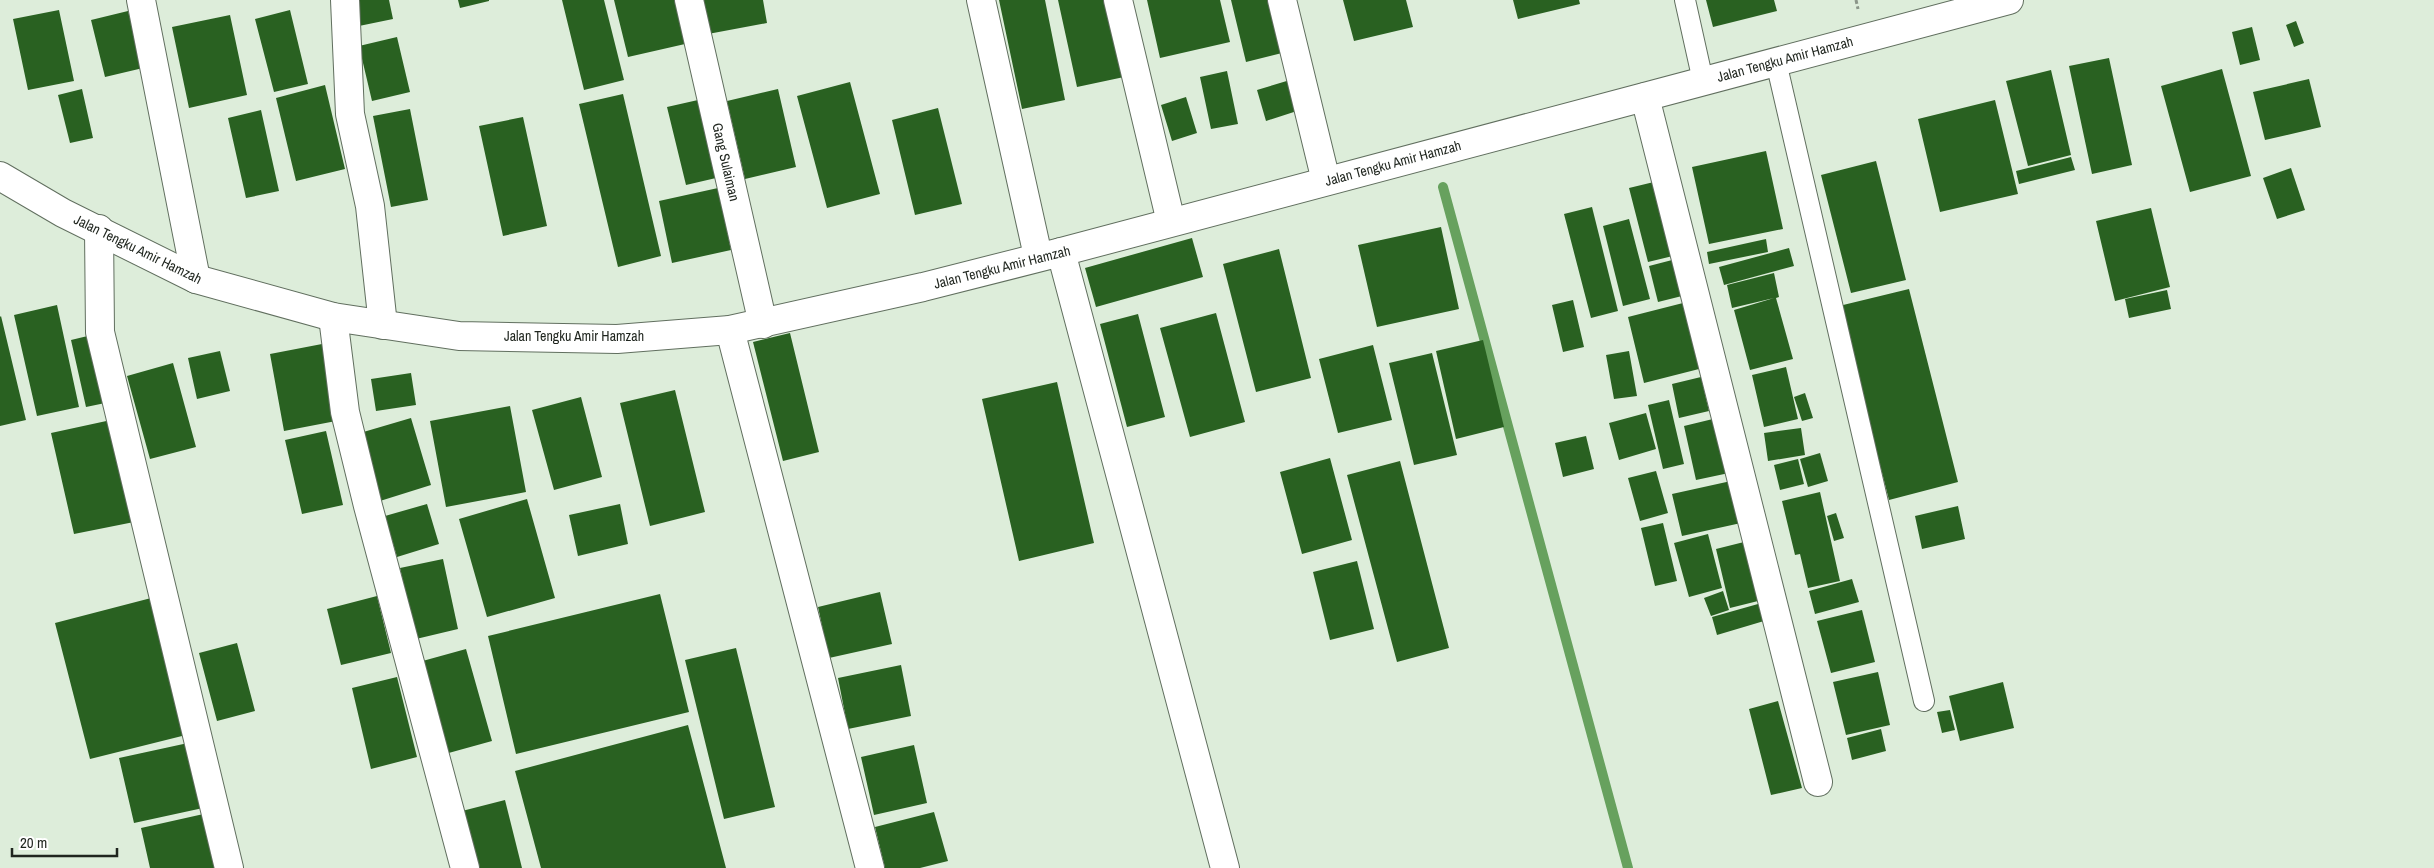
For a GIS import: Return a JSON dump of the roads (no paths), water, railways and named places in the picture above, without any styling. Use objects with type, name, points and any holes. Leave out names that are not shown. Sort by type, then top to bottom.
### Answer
[{"type":"street","points":[[142,0],[196,279]]},
{"type":"street","points":[[345,0],[350,114],[370,206],[383,325]]},
{"type":"street","name":"Gang Sulaiman","points":[[689,0],[763,324]]},
{"type":"street","points":[[982,0],[1049,254],[1225,868]]},
{"type":"street","points":[[1118,0],[1171,222]]},
{"type":"street","points":[[1282,0],[1326,181]]},
{"type":"street","name":"Jalan Tengku Amir Hamzah","points":[[0,176],[63,213],[196,279],[333,317],[459,336],[617,339],[730,330],[923,287],[1645,97],[2000,1]]},
{"type":"street","points":[[1645,97],[1818,782]]},
{"type":"street","points":[[99,230],[100,332],[229,868]]},
{"type":"street","points":[[333,317],[345,412],[465,868]]},
{"type":"street","points":[[730,330],[870,868]]},
{"type":"lane","points":[[1685,0],[1703,81]]},
{"type":"lane","points":[[1776,62],[1924,701]]},
{"type":"waterway","points":[[1443,187],[1628,868]]}]
